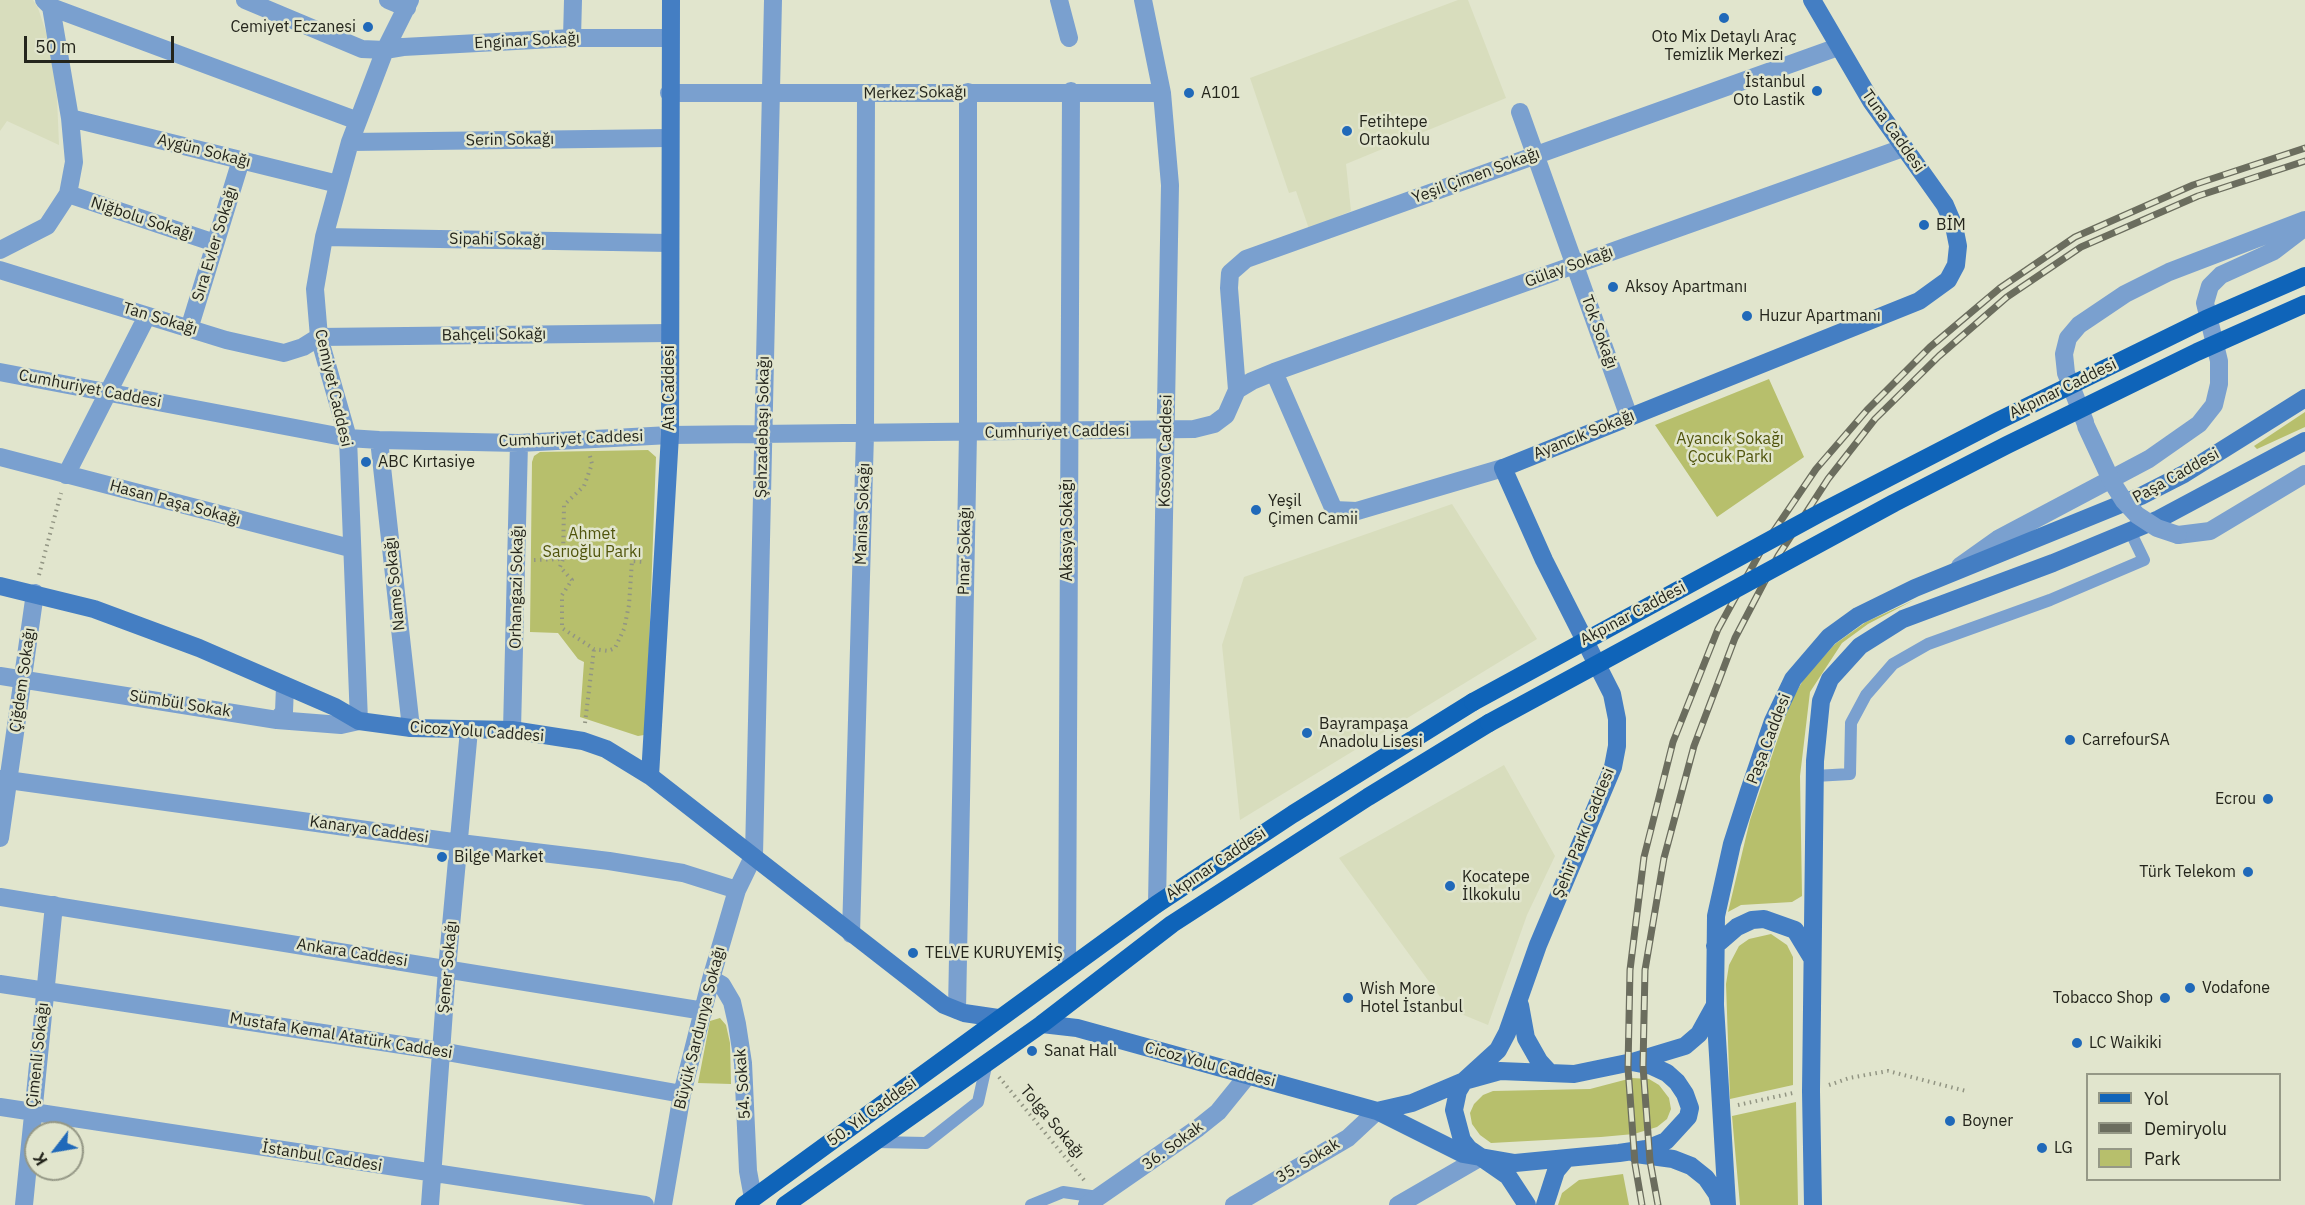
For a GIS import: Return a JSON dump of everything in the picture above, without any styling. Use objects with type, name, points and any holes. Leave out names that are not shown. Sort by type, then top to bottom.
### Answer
[{"type":"main road","name":"Ata Caddesi","points":[[650,776],[670,435],[671,0]]},
{"type":"main road","name":"Tuna Caddesi","points":[[1812,0],[1838,47],[1903,148],[1944,206],[1954,226],[1958,246],[1956,266]]},
{"type":"main road","name":"Ayancık Sokağı","points":[[1503,468],[1919,301],[1948,280],[1956,266]]},
{"type":"main road","name":"Akpınar Caddesi","points":[[998,1018],[1157,903],[1293,814],[1473,702],[1820,513],[1998,421],[2196,324],[2305,276]]},
{"type":"main road","name":"Akpınar Caddesi","points":[[1042,1024],[1172,924],[1359,802],[1489,723],[1894,503],[2198,351],[2305,304]]},
{"type":"main road","name":"Paşa Caddesi","points":[[1727,1205],[1715,1005],[1714,946],[1718,906],[1732,844],[1773,721],[1793,679],[1829,637],[1857,616],[1947,575],[2142,496],[2184,474],[2305,398]]},
{"type":"main road","name":"Paşa Caddesi","points":[[1814,1205],[1811,1091],[1815,776],[1821,702],[1830,679],[1860,646],[1903,619],[1996,585],[2159,519],[2305,441]]},
{"type":"main road","name":"Şehir Parkı Caddesi","points":[[1503,468],[1544,560],[1611,694],[1617,718],[1617,746],[1613,767],[1538,945],[1520,1001],[1498,1050],[1464,1081],[1458,1091],[1454,1110],[1457,1126],[1465,1144],[1508,1176],[1527,1205]]},
{"type":"main road","name":"Cicoz Yolu Caddesi","points":[[0,586],[94,609],[200,648],[335,707],[359,721],[411,728],[512,730],[583,741],[606,749],[650,776],[944,1005],[957,1010],[998,1018]]},
{"type":"main road","points":[[1714,946],[1737,927],[1752,920],[1764,920],[1795,930],[1813,960]]},
{"type":"main road","name":"Şehir Parkı Caddesi","points":[[1520,1001],[1526,1038],[1539,1061],[1550,1073]]},
{"type":"main road","points":[[1377,1111],[1412,1103],[1464,1081],[1500,1071],[1574,1074],[1632,1062],[1685,1046],[1699,1034],[1715,1005]]},
{"type":"main road","points":[[998,1018],[1042,1024]]},
{"type":"main road","name":"50. Yıl Caddesi","points":[[749,1202],[975,1039],[998,1018]]},
{"type":"main road","name":"Cicoz Yolu Caddesi","points":[[1042,1024],[1077,1028],[1377,1111],[1407,1124],[1441,1145],[1463,1154],[1481,1156]]},
{"type":"main road","name":"50. Yıl Caddesi","points":[[785,1205],[1042,1024]]},
{"type":"main road","points":[[1481,1156],[1515,1163],[1566,1159],[1646,1149],[1666,1141],[1688,1117],[1690,1108],[1677,1082],[1667,1073],[1652,1066],[1632,1062]]},
{"type":"main road","points":[[1619,1153],[1655,1156],[1691,1166],[1706,1178],[1717,1194],[1720,1205]]},
{"type":"main road","points":[[1545,1205],[1556,1171],[1566,1159]]},
{"type":"street","name":"Enginar Sokağı","points":[[245,0],[362,49],[385,50],[572,38],[670,38]]},
{"type":"street","points":[[388,0],[409,4]]},
{"type":"street","points":[[572,38],[573,0]]},
{"type":"street","name":"Şehzadebaşı Sokağı","points":[[754,855],[773,0]]},
{"type":"street","points":[[1059,0],[1070,38]]},
{"type":"street","name":"Kosova Caddesi","points":[[1143,0],[1162,93],[1170,185],[1157,903]]},
{"type":"street","points":[[0,250],[47,226],[68,194],[74,162],[70,118],[47,3]]},
{"type":"street","points":[[47,3],[358,121]]},
{"type":"street","name":"Cemiyet Caddesi","points":[[359,721],[350,548],[348,438],[319,338],[315,289],[324,237],[350,142],[385,50],[409,4]]},
{"type":"street","name":"Yeşil Çimen Sokağı","points":[[1237,390],[1229,288],[1230,273],[1237,264],[1838,47]]},
{"type":"street","name":"Merkez Sokağı","points":[[669,93],[866,94],[1071,91],[1162,93]]},
{"type":"street","name":"Akasya Sokağı","points":[[1067,969],[1067,431],[1071,91]]},
{"type":"street","name":"Pınar Sokağı","points":[[957,1010],[968,433],[968,92]]},
{"type":"street","name":"Manisa Sokağı","points":[[851,934],[865,434],[866,94]]},
{"type":"street","name":"Tok Sokağı","points":[[1520,112],[1629,417]]},
{"type":"street","name":"Aygün Sokağı","points":[[70,118],[338,184]]},
{"type":"street","name":"Serin Sokağı","points":[[350,142],[669,138]]},
{"type":"street","name":"Gülay Sokağı","points":[[1237,390],[1274,372],[1903,148]]},
{"type":"street","name":"Sıra Evler Sokağı","points":[[189,328],[241,160]]},
{"type":"street","name":"Niğbolu Sokağı","points":[[68,194],[215,243]]},
{"type":"street","points":[[2305,220],[2169,272],[2125,294],[2079,325],[2068,338],[2064,354],[2066,373],[2086,426],[2112,482],[2137,516],[2157,528],[2178,535],[2210,531],[2305,474]]},
{"type":"street","points":[[1947,575],[1998,539],[2149,459],[2199,424],[2214,405],[2219,384],[2218,361],[2205,303],[2210,286],[2221,275],[2274,251],[2305,227]]},
{"type":"street","name":"Sipahi Sokağı","points":[[324,237],[670,243]]},
{"type":"street","name":"Tan Sokağı","points":[[0,270],[189,328],[284,353],[303,347],[319,338]]},
{"type":"street","points":[[66,475],[147,315]]},
{"type":"street","name":"Bahçeli Sokağı","points":[[319,338],[669,333]]},
{"type":"street","name":"Cumhuriyet Caddesi","points":[[0,372],[348,438],[519,443],[670,435],[1167,431],[1194,429],[1214,424],[1226,415],[1237,390]]},
{"type":"street","name":"Ayancık Sokağı","points":[[1274,372],[1334,510],[1357,511],[1503,468]]},
{"type":"street","name":"Name Sokağı","points":[[379,440],[411,728]]},
{"type":"street","name":"Orhangazi Sokağı","points":[[512,730],[518,560],[519,443]]},
{"type":"street","name":"Hasan Paşa Sokağı","points":[[0,458],[350,548]]},
{"type":"street","name":"Çiğdem Sokağı","points":[[0,838],[4,780],[35,593]]},
{"type":"street","name":"Sümbül Sokak","points":[[0,676],[278,720],[340,725],[359,721]]},
{"type":"street","points":[[278,720],[284,712],[285,686]]},
{"type":"street","name":"Şener Sokağı","points":[[430,1205],[447,969],[469,730]]},
{"type":"street","name":"Kanarya Caddesi","points":[[4,780],[683,873],[737,890]]},
{"type":"street","name":"Büyük Sardunya Sokağı","points":[[663,1205],[682,1094],[711,979],[737,890],[754,855]]},
{"type":"street","name":"Ankara Caddesi","points":[[0,897],[704,1011]]},
{"type":"street","name":"Çimenli Sokağı","points":[[24,1205],[54,905]]},
{"type":"street","name":"54. Sokak","points":[[711,979],[722,985],[727,993],[737,1024],[743,1063],[749,1202]]},
{"type":"street","name":"Mustafa Kemal Atatürk Caddesi","points":[[0,984],[441,1051],[682,1094]]},
{"type":"street","name":"36. Sokak","points":[[1093,1201],[1218,1112],[1248,1075]]},
{"type":"street","name":"İstanbul Caddesi","points":[[0,1107],[645,1205]]},
{"type":"street","name":"35. Sokak","points":[[1234,1205],[1348,1138],[1377,1111]]},
{"type":"street","points":[[1398,1205],[1481,1156]]},
{"type":"lane","points":[[1815,776],[1850,774],[1851,723],[1866,695],[1893,664],[1928,644],[2050,600],[2144,560],[2130,531]]},
{"type":"lane","points":[[876,1142],[926,1143],[978,1102],[987,1062]]},
{"type":"lane","points":[[1031,1205],[1063,1192],[1093,1201]]},
{"type":"path","points":[[587,440],[592,464],[584,486],[564,505],[563,559],[560,567],[572,580],[562,595],[562,628],[594,649],[608,651],[620,641],[629,605],[632,561],[664,564]]},
{"type":"path","points":[[35,593],[66,475]]},
{"type":"path","points":[[518,560],[563,559]]},
{"type":"path","points":[[583,741],[594,649]]},
{"type":"path","name":"Tolga Sokağı","points":[[987,1062],[1093,1201]]},
{"type":"path","points":[[1720,1107],[1811,1091],[1849,1078],[1888,1071],[1966,1091]]},
{"type":"shaded area","points":[[0,0],[33,0],[38,8],[50,44],[57,98],[59,145],[7,121],[0,131]]},
{"type":"shaded area","name":"Fetihtepe Ortaokulu","points":[[1458,0],[1468,0],[1506,98],[1346,164],[1351,211],[1309,229],[1296,191],[1289,193],[1250,78]]},
{"type":"shaded area","name":"Bayrampaşa Anadolu Lisesi","points":[[1452,504],[1537,639],[1240,820],[1222,645],[1244,577]]},
{"type":"shaded area","name":"Kocatepe İlkokulu","points":[[1504,765],[1555,856],[1527,915],[1488,1025],[1449,1009],[1339,858]]},
{"type":"green space","name":"Ayancık Sokağı Çocuk Parkı","points":[[1769,379],[1804,457],[1717,517],[1655,425]]},
{"type":"green space","points":[[2305,412],[2305,427],[2257,449],[2254,446]]},
{"type":"green space","name":"Ahmet Sarıoğlu Parkı","points":[[648,450],[656,457],[646,730],[644,735],[638,736],[580,717],[584,662],[578,659],[558,633],[530,632],[532,462],[534,456],[540,452]]},
{"type":"green space","points":[[1914,600],[1868,624],[1842,643],[1810,692],[1800,776],[1802,896],[1792,902],[1741,905],[1728,912],[1750,820],[1790,703],[1805,677],[1835,644],[1866,622]]},
{"type":"green space","points":[[1771,934],[1787,945],[1793,957],[1793,1085],[1730,1099],[1726,984],[1729,965],[1739,946],[1749,939]]},
{"type":"green space","points":[[720,1018],[726,1025],[730,1043],[731,1084],[698,1083],[710,1021]]},
{"type":"green space","points":[[1632,1078],[1649,1079],[1659,1085],[1669,1098],[1671,1109],[1667,1119],[1657,1127],[1634,1134],[1491,1143],[1480,1135],[1472,1124],[1470,1113],[1474,1104],[1483,1095],[1493,1091],[1590,1089]]},
{"type":"green space","points":[[1796,1102],[1798,1205],[1740,1205],[1732,1116]]},
{"type":"green space","points":[[1623,1174],[1629,1205],[1558,1205],[1562,1193],[1579,1180]]},
{"type":"railway","points":[[1642,1205],[1635,1164],[1628,1068],[1630,970],[1644,857],[1673,742],[1718,629],[1763,547],[1816,469],[1867,410],[1930,347],[2000,288],[2075,237],[2193,185],[2305,148]]},
{"type":"railway","points":[[1658,1205],[1650,1161],[1643,1066],[1645,970],[1664,858],[1694,746],[1735,638],[1778,556],[1828,479],[1875,419],[1939,356],[2007,297],[2081,247],[2198,196],[2305,161]]},
{"type":"place","name":"Oto Mix Detaylı Araç Temizlik Merkezi","points":[[1724,18]]},
{"type":"place","name":"Cemiyet Eczanesi","points":[[368,27]]},
{"type":"place","name":"İstanbul Oto Lastik","points":[[1817,91]]},
{"type":"place","name":"A101","points":[[1189,93]]},
{"type":"place","name":"Fetihtepe Ortaokulu","points":[[1347,131]]},
{"type":"place","name":"BİM","points":[[1924,225]]},
{"type":"place","name":"Aksoy Apartmanı","points":[[1613,287]]},
{"type":"place","name":"Huzur Apartmanı","points":[[1747,316]]},
{"type":"place","name":"ABC Kırtasiye","points":[[366,462]]},
{"type":"place","name":"Yeşil Çimen Camii","points":[[1256,510]]},
{"type":"place","name":"Bayrampaşa Anadolu Lisesi","points":[[1307,733]]},
{"type":"place","name":"CarrefourSA","points":[[2070,740]]},
{"type":"place","name":"Ecrou","points":[[2268,799]]},
{"type":"place","name":"Bilge Market","points":[[442,857]]},
{"type":"place","name":"Türk Telekom","points":[[2248,872]]},
{"type":"place","name":"Kocatepe İlkokulu","points":[[1450,886]]},
{"type":"place","name":"TELVE KURUYEMİŞ","points":[[913,953]]},
{"type":"place","name":"Vodafone","points":[[2190,988]]},
{"type":"place","name":"Wish More Hotel İstanbul","points":[[1348,998]]},
{"type":"place","name":"Tobacco Shop","points":[[2165,998]]},
{"type":"place","name":"LC Waikiki","points":[[2077,1043]]},
{"type":"place","name":"Sanat Halı","points":[[1032,1051]]},
{"type":"place","name":"Boyner","points":[[1950,1121]]},
{"type":"place","name":"LG","points":[[2042,1148]]}]
